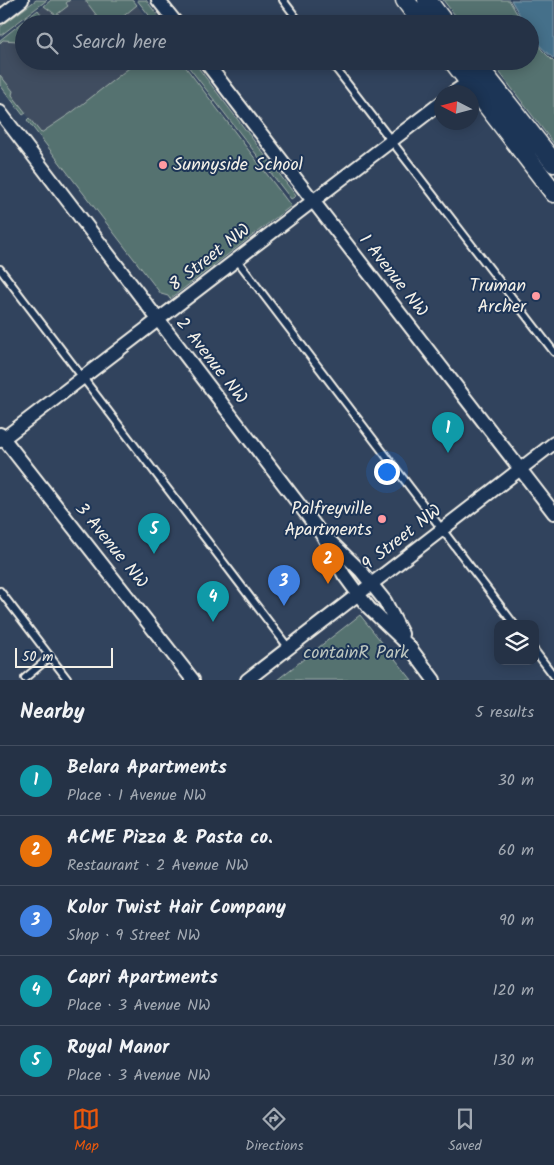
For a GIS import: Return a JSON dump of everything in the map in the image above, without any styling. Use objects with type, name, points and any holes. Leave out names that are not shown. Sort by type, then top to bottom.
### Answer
[{"type":"main road","points":[[405,0],[417,15]]},
{"type":"main road","points":[[427,0],[438,15]]},
{"type":"main road","points":[[460,70],[554,194]]},
{"type":"main road","points":[[481,70],[554,163]]},
{"type":"street","points":[[0,17],[22,0]]},
{"type":"street","points":[[158,0],[169,15]]},
{"type":"street","name":"1 Avenue NW","points":[[212,70],[554,513]]},
{"type":"street","points":[[464,85],[469,82]]},
{"type":"street","name":"8 Street NW","points":[[1,438],[158,321],[434,108]]},
{"type":"street","name":"2 Avenue NW","points":[[0,112],[324,536],[362,570],[385,601],[408,645],[434,680]]},
{"type":"street","name":"3 Avenue NW","points":[[1,438],[193,680]]},
{"type":"street","name":"9 Street NW","points":[[247,680],[554,442]]},
{"type":"street","name":"2 Avenue NW","points":[[324,536],[344,575],[358,594],[369,608],[408,645]]},
{"type":"lane","points":[[283,0],[294,15]]},
{"type":"lane","points":[[337,70],[554,352]]},
{"type":"lane","points":[[237,260],[511,620]]},
{"type":"lane","points":[[0,268],[288,647]]},
{"type":"lane","points":[[0,590],[68,680]]},
{"type":"lane","points":[[539,656],[554,676]]},
{"type":"lane","points":[[25,678],[50,657]]},
{"type":"shaded area","name":"Sunnyside School","points":[[51,0],[133,0],[145,15],[32,15]]},
{"type":"shaded area","points":[[511,0],[554,0],[554,59],[539,44],[539,15],[520,15]]},
{"type":"shaded area","name":"Sunnyside School","points":[[15,28],[15,70],[188,70],[285,197],[162,292],[0,80],[0,40]]},
{"type":"green space","points":[[36,0],[47,0],[27,15],[16,15]]},
{"type":"green space","points":[[51,0],[70,0],[66,3],[68,6],[56,15],[44,6]]},
{"type":"green space","points":[[85,0],[133,0],[137,5],[125,15],[96,15]]},
{"type":"green space","points":[[137,0],[146,0],[157,15],[149,15]]},
{"type":"green space","points":[[443,0],[509,0],[518,15],[455,15]]},
{"type":"green space","points":[[38,10],[41,14],[40,15],[32,15]]},
{"type":"green space","points":[[15,16],[15,25],[0,36],[0,27]]},
{"type":"green space","points":[[15,28],[15,41],[3,40],[0,43],[0,40]]},
{"type":"green space","points":[[539,46],[554,62],[554,144],[498,70],[539,70]]},
{"type":"green space","name":"Sunnyside School","points":[[126,70],[188,70],[291,206],[170,299],[168,296],[161,294],[27,120],[29,118],[41,133],[71,113]]},
{"type":"green space","points":[[191,70],[200,70],[296,196],[291,199]]},
{"type":"green space","points":[[0,75],[13,91],[12,95],[26,113],[23,115],[0,85]]},
{"type":"green space","name":"containR Park","points":[[360,615],[412,680],[277,680]]},
{"type":"place","name":"Sunnyside School","points":[[163,165]]},
{"type":"place","name":"Truman Archer","points":[[536,296]]},
{"type":"place","name":"Belara Apartments","points":[[448,453]]},
{"type":"place","name":"Palfreyville Apartments","points":[[382,519]]},
{"type":"place","name":"Royal Manor","points":[[154,554]]},
{"type":"place","name":"ACME Pizza & Pasta co.","points":[[328,584]]},
{"type":"place","name":"Kolor Twist Hair Company","points":[[284,606]]},
{"type":"place","name":"Capri Apartments","points":[[213,622]]}]
